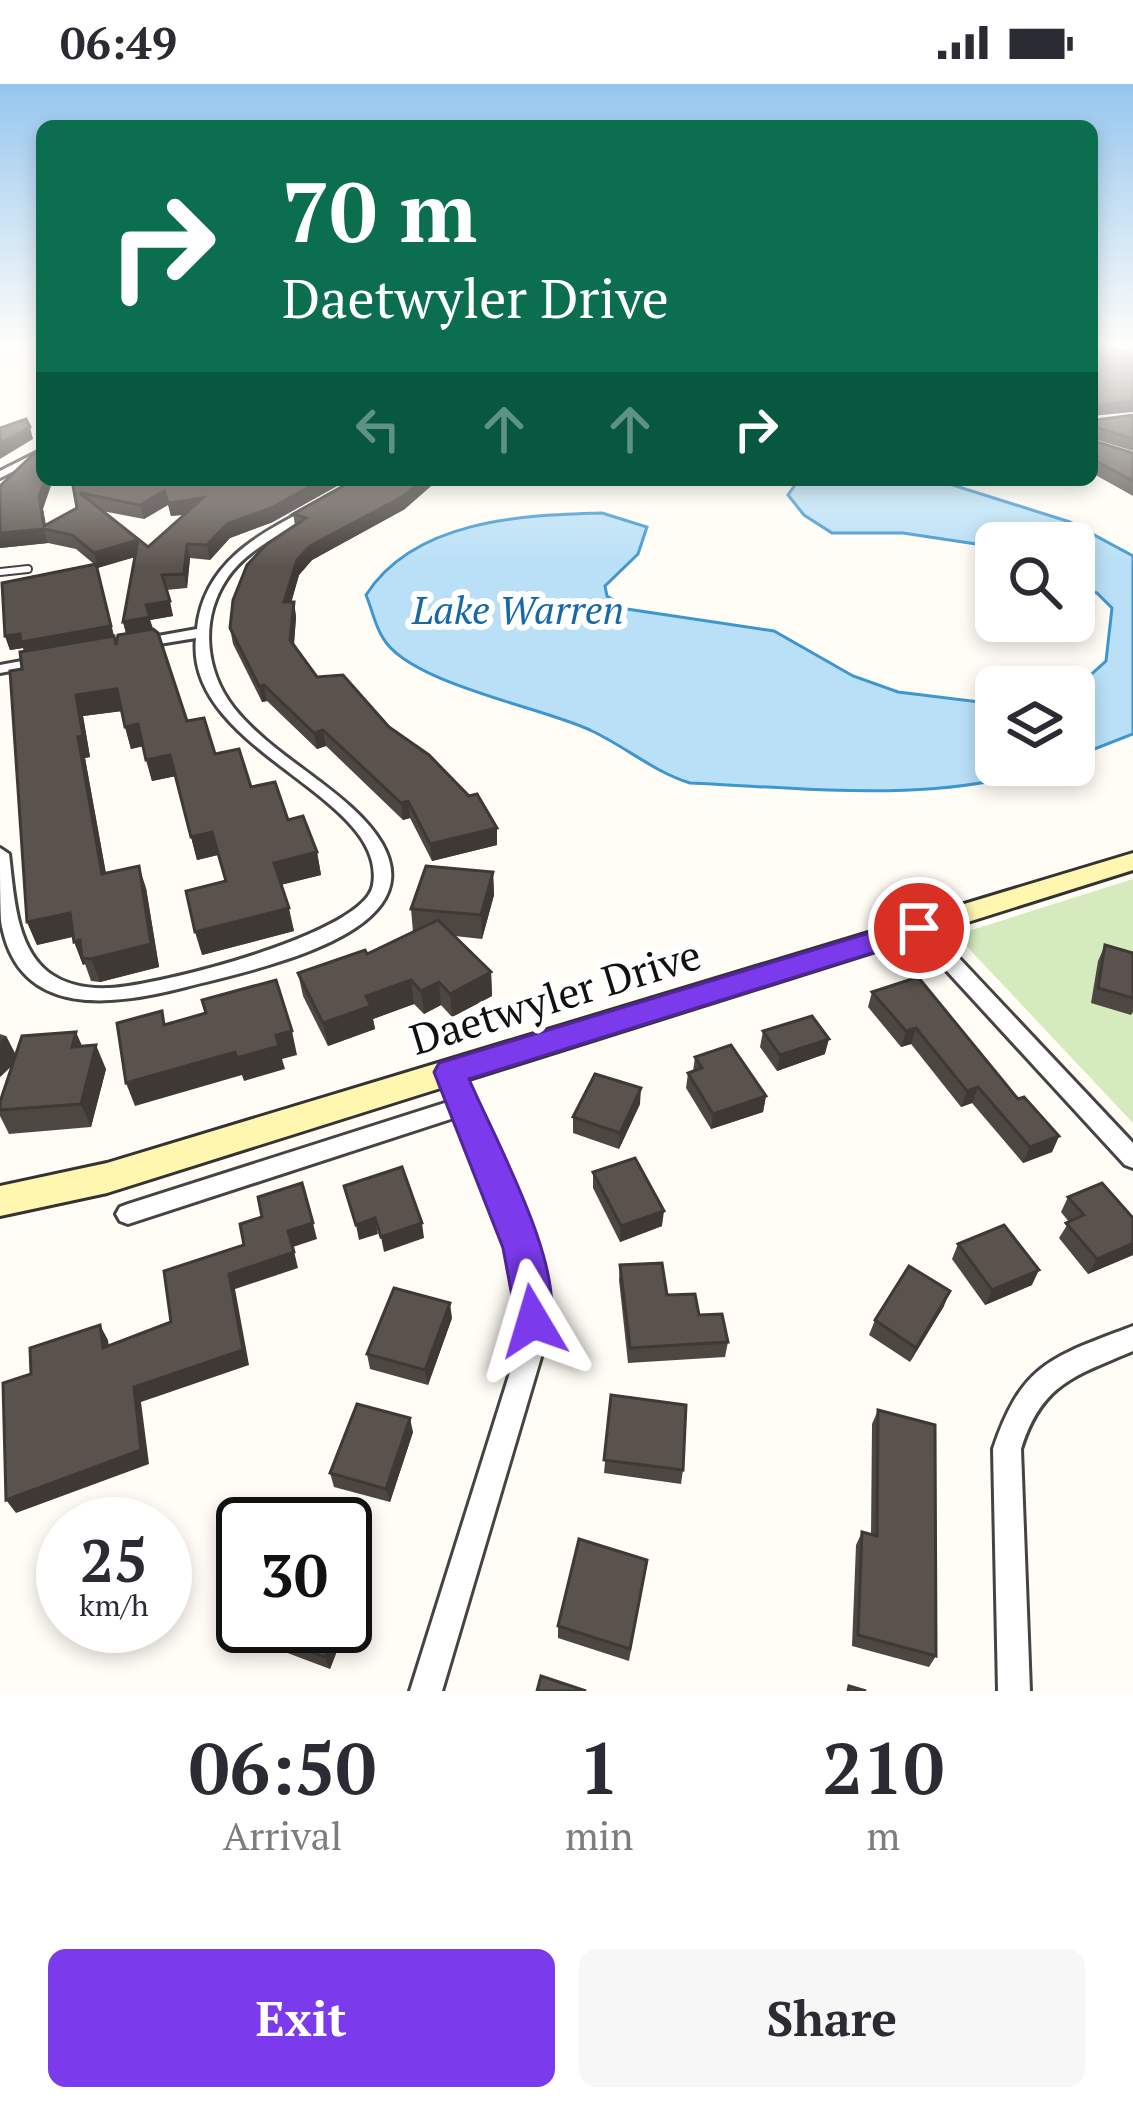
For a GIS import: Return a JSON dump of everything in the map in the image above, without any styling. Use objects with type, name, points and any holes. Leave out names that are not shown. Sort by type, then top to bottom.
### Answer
[{"type":"street","points":[[0,475],[36,456]]},
{"type":"street","points":[[0,854],[10,936],[59,988],[112,995],[298,949],[352,926],[377,901],[384,860],[368,832],[237,720],[210,688],[199,633],[207,603],[243,549],[338,497]]},
{"type":"street","points":[[133,645],[199,633]]},
{"type":"street","points":[[0,668],[66,657]]},
{"type":"street","name":"Daetwyler Drive","points":[[0,1201],[107,1178],[1133,861]]},
{"type":"street","points":[[919,928],[1133,1158]]},
{"type":"street","points":[[426,1691],[532,1347],[534,1294],[522,1248],[450,1072]]},
{"type":"street","name":"Daetwyler Drive","points":[[128,1214],[464,1106]]},
{"type":"street","points":[[1014,1691],[1007,1449],[1017,1412],[1042,1379],[1133,1338]]},
{"type":"lane","points":[[0,572],[28,568]]},
{"type":"green space","points":[[1133,879],[1133,1123],[956,935]]},
{"type":"water","points":[[794,486],[956,486],[1070,522],[975,522],[975,544],[903,533],[832,533],[804,515],[788,495]]},
{"type":"water","name":"Lake Warren","points":[[602,513],[647,527],[638,554],[605,586],[607,596],[627,609],[774,631],[853,676],[898,692],[975,701],[975,783],[873,791],[690,783],[571,722],[420,669],[380,633],[366,595],[412,551],[472,527],[538,516]]},
{"type":"water","points":[[1095,535],[1133,556],[1133,734],[1095,749],[1095,671],[1106,661],[1112,608],[1097,593]]},
{"type":"building","points":[[1133,418],[1133,439],[1098,428],[1098,420]]},
{"type":"building","points":[[26,419],[30,427],[0,444],[0,428]]},
{"type":"building","points":[[1098,442],[1133,453],[1133,481],[1098,462]]},
{"type":"building","points":[[36,452],[36,486],[43,486],[39,496],[44,526],[77,508],[73,486],[311,486],[227,524],[207,545],[187,544],[184,574],[162,575],[170,601],[146,605],[150,617],[123,622],[138,540],[94,553],[72,535],[44,529],[0,533],[0,486]],"holes":[[[164,491],[168,503],[203,498],[148,547],[80,493],[140,505]]]},
{"type":"building","points":[[343,486],[415,486],[310,546],[297,560],[284,602],[294,602],[290,640],[317,677],[343,675],[389,727],[429,755],[469,796],[477,794],[497,828],[430,844],[408,801],[401,803],[323,730],[314,733],[264,685],[259,686],[230,628],[233,600],[247,565],[267,544],[306,518],[293,514]]},
{"type":"building","points":[[96,564],[111,626],[21,642],[20,634],[5,636],[2,583]]},
{"type":"building","points":[[153,629],[187,721],[204,718],[215,754],[239,749],[251,787],[275,782],[288,820],[303,816],[317,852],[274,863],[289,908],[195,932],[186,891],[226,881],[212,832],[191,837],[170,755],[146,760],[138,724],[125,727],[117,689],[76,695],[83,736],[78,737],[102,874],[139,866],[151,944],[82,958],[80,940],[74,942],[70,913],[27,922],[10,671],[22,669],[20,652],[114,636],[116,645],[118,635]]},
{"type":"building","points":[[426,866],[493,872],[481,915],[411,909]]},
{"type":"building","points":[[438,920],[491,972],[450,994],[439,982],[421,991],[411,980],[366,996],[371,1006],[323,1023],[298,973],[365,950],[367,954]]},
{"type":"building","points":[[1105,945],[1133,953],[1133,998],[1098,988]]},
{"type":"building","points":[[918,977],[1018,1099],[1024,1097],[1059,1136],[1030,1147],[978,1087],[967,1091],[916,1028],[906,1031],[872,992]]},
{"type":"building","points":[[276,980],[292,1031],[276,1035],[279,1046],[237,1058],[235,1052],[126,1083],[117,1023],[162,1011],[164,1025],[206,1013],[202,1000]]},
{"type":"building","points":[[812,1016],[829,1039],[780,1055],[763,1031]]},
{"type":"building","points":[[76,1032],[72,1047],[96,1045],[81,1104],[0,1110],[22,1036]]},
{"type":"building","points":[[731,1045],[766,1096],[713,1114],[688,1073],[702,1068],[695,1057]]},
{"type":"building","points":[[595,1074],[641,1088],[620,1133],[573,1117]]},
{"type":"building","points":[[635,1158],[664,1211],[621,1226],[593,1172]]},
{"type":"building","points":[[402,1167],[422,1223],[381,1237],[375,1218],[356,1225],[344,1186]]},
{"type":"building","points":[[302,1183],[313,1223],[288,1231],[294,1252],[229,1274],[243,1350],[134,1387],[141,1450],[6,1500],[3,1383],[31,1374],[30,1348],[100,1325],[103,1348],[171,1322],[164,1271],[244,1245],[240,1224],[262,1217],[258,1197]]},
{"type":"building","points":[[1102,1183],[1133,1218],[1133,1243],[1097,1259],[1066,1223],[1084,1215],[1068,1197]]},
{"type":"building","points":[[1004,1225],[1039,1270],[992,1290],[958,1244]]},
{"type":"building","points":[[662,1263],[667,1295],[695,1294],[699,1315],[722,1314],[728,1342],[630,1348],[620,1265]]},
{"type":"building","points":[[909,1266],[950,1291],[916,1348],[875,1320]]},
{"type":"building","points":[[394,1288],[450,1303],[425,1370],[367,1354]]},
{"type":"building","points":[[611,1395],[686,1405],[683,1470],[604,1460]]},
{"type":"building","points":[[357,1404],[410,1418],[386,1489],[330,1473]]},
{"type":"building","points":[[878,1410],[935,1425],[936,1656],[858,1635],[862,1532],[877,1536]]},
{"type":"building","points":[[579,1539],[647,1560],[630,1649],[558,1626]]},
{"type":"building","points":[[541,1676],[586,1691],[537,1691]]},
{"type":"route","points":[[533,1321],[534,1294],[522,1248],[450,1072],[919,928]]}]
